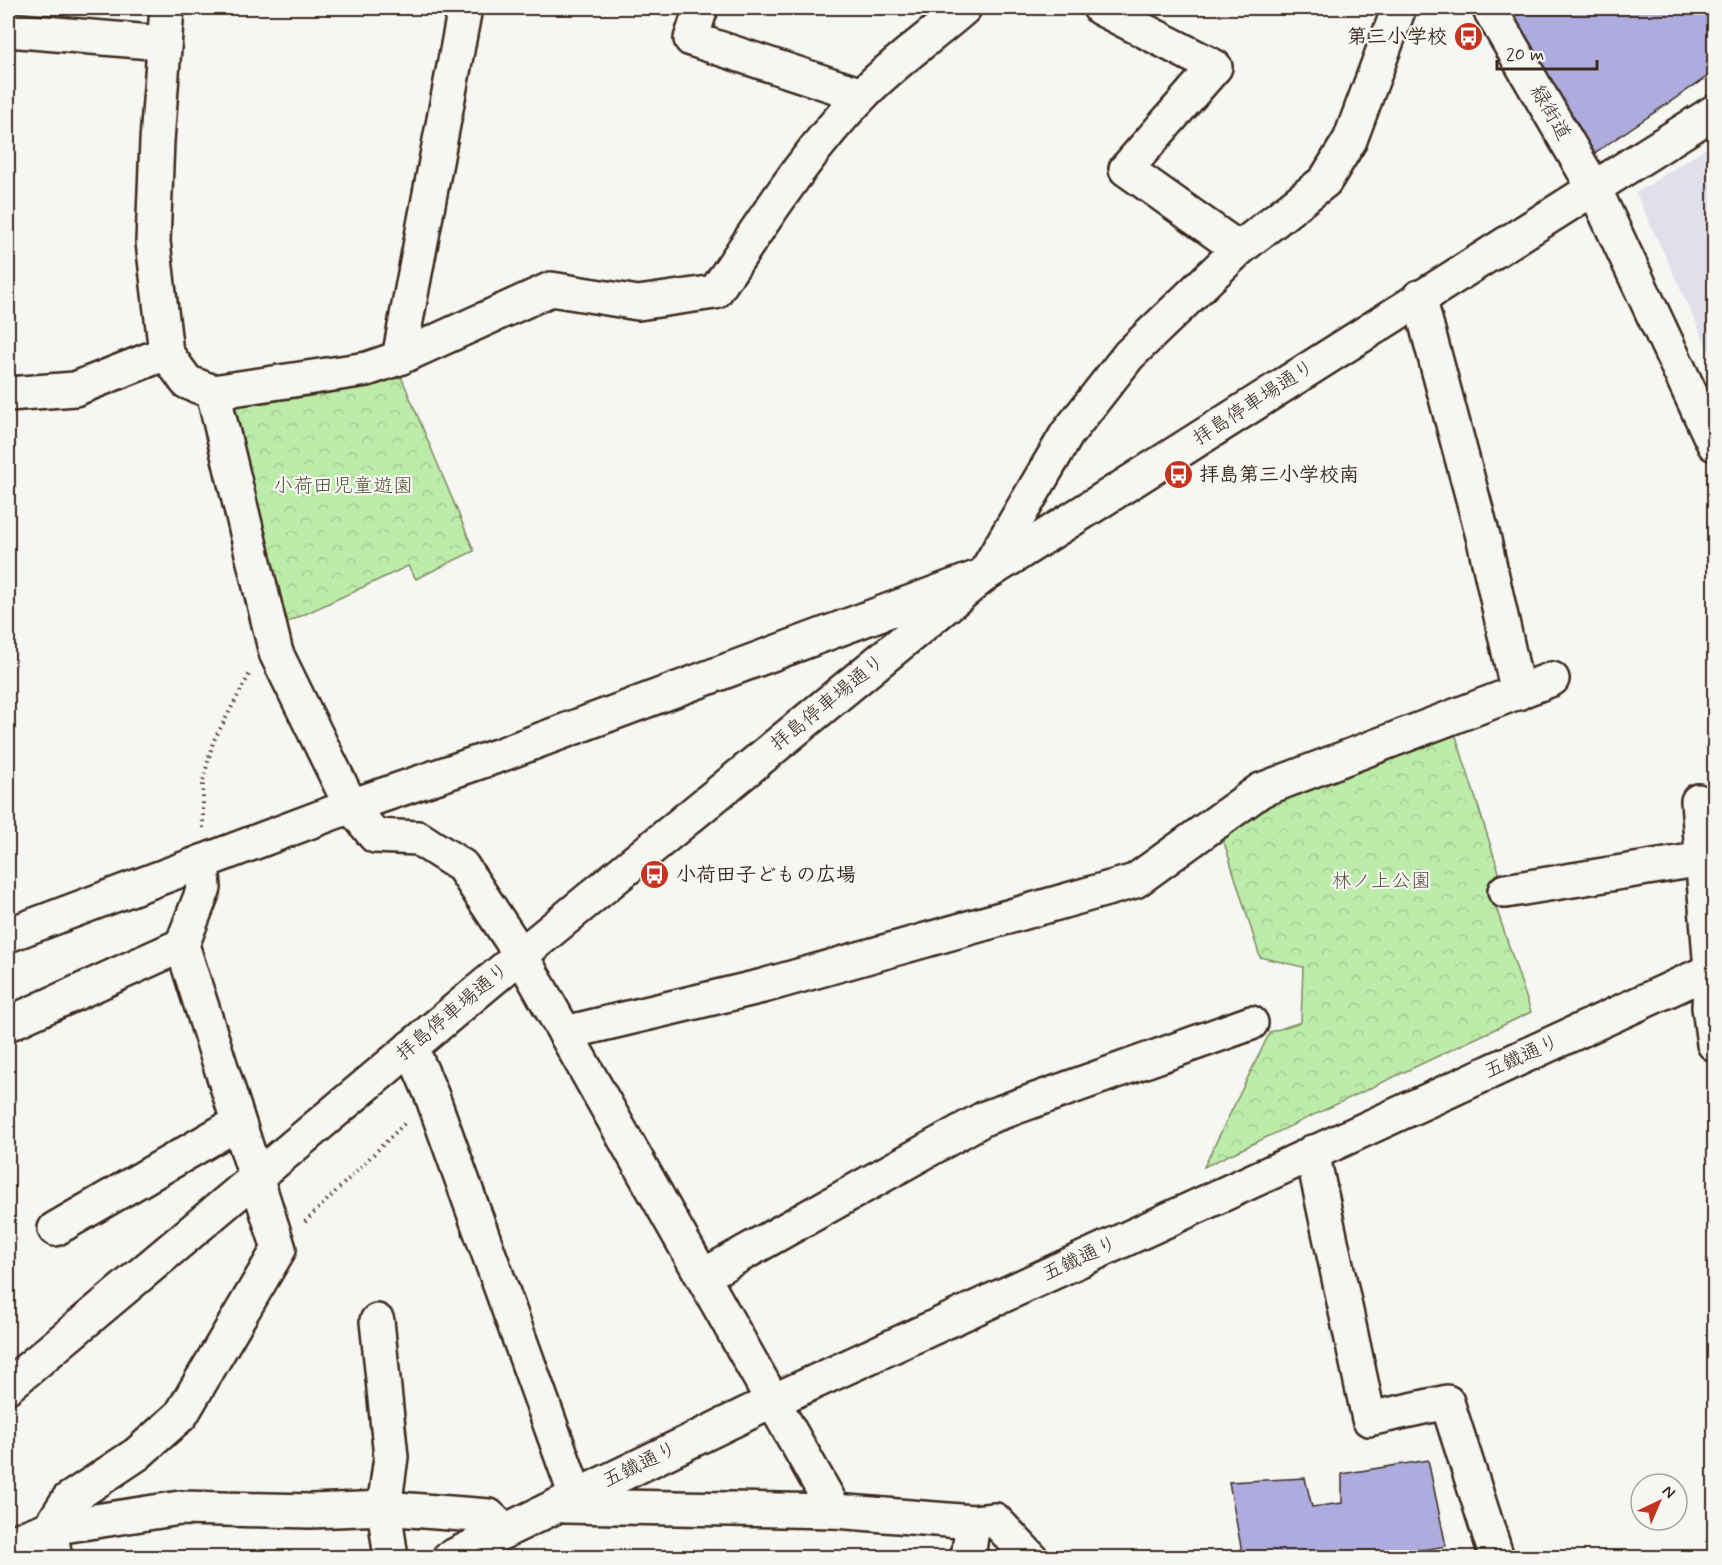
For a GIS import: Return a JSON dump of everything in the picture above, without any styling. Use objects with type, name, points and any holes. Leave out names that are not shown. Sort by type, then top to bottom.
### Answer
[{"type":"street","points":[[167,8],[163,43],[153,242],[166,353],[187,382],[213,392],[367,369],[399,358],[551,290],[638,303],[715,292],[807,157],[862,95],[900,59],[964,8]]},
{"type":"street","points":[[399,358],[465,8]]},
{"type":"street","points":[[701,8],[691,39],[862,95]]},
{"type":"street","points":[[1100,8],[1215,67],[1126,169],[1239,249]]},
{"type":"street","points":[[8,935],[351,806],[500,755],[984,575],[1067,434],[1130,355],[1239,249],[1325,181],[1350,140],[1399,8]]},
{"type":"street","name":"緑街道","points":[[1489,8],[1594,188],[1714,444]]},
{"type":"street","points":[[8,30],[163,43]]},
{"type":"street","name":"拝島停車場通り","points":[[8,1386],[521,955],[984,575],[1714,112]]},
{"type":"street","points":[[1419,297],[1484,540],[1518,693]]},
{"type":"street","points":[[8,394],[75,389],[166,353]]},
{"type":"street","points":[[213,392],[276,653],[351,806],[375,836],[418,838],[462,866],[521,955],[835,1510]]},
{"type":"street","points":[[565,1033],[763,986],[1135,881],[1261,790],[1552,680]]},
{"type":"street","points":[[1698,801],[1713,970],[1709,1007],[1714,1044]]},
{"type":"street","points":[[1505,891],[1702,859]]},
{"type":"street","points":[[53,1543],[68,1500],[137,1454],[181,1415],[279,1248],[182,945],[204,888],[202,862]]},
{"type":"street","points":[[8,1024],[182,945]]},
{"type":"street","name":"五鐵通り","points":[[449,1557],[773,1401],[1713,970]]},
{"type":"street","points":[[703,1276],[985,1118],[1251,1023]]},
{"type":"street","points":[[411,1047],[432,1096],[566,1501],[835,1510],[973,1522],[995,1520],[1031,1557]]},
{"type":"street","points":[[55,1229],[238,1123]]},
{"type":"street","points":[[1312,1152],[1369,1419],[1448,1402],[1497,1557]]},
{"type":"street","points":[[377,1321],[391,1457],[384,1508],[391,1557]]},
{"type":"street","points":[[8,1544],[53,1543],[180,1508],[311,1511],[384,1508],[489,1516],[505,1531]]},
{"type":"street","points":[[968,1557],[973,1522]]},
{"type":"path","points":[[202,862],[203,781],[213,742],[271,634]]},
{"type":"path","points":[[279,1248],[432,1096]]},
{"type":"shaded area","points":[[1714,143],[1714,362],[1636,193]]},
{"type":"green space","name":"小荷田児童遊園","points":[[398,369],[474,551],[416,579],[408,566],[284,624],[222,413],[241,397]]},
{"type":"green space","name":"林ノ上公園","points":[[1454,730],[1505,891],[1494,901],[1531,1012],[1204,1167],[1270,1032],[1301,1022],[1303,967],[1260,957],[1224,842],[1192,850],[1265,799]]},
{"type":"building","points":[[1506,8],[1714,8],[1714,72],[1593,154]]},
{"type":"building","points":[[1428,1460],[1446,1546],[1375,1558],[1243,1558],[1229,1482],[1305,1478],[1312,1507],[1342,1503],[1342,1474]]},
{"type":"place","name":"第三小学校","points":[[1468,37]]},
{"type":"place","name":"拝島第三小学校南","points":[[1178,475]]},
{"type":"place","name":"小荷田子どもの広場","points":[[655,875]]}]
